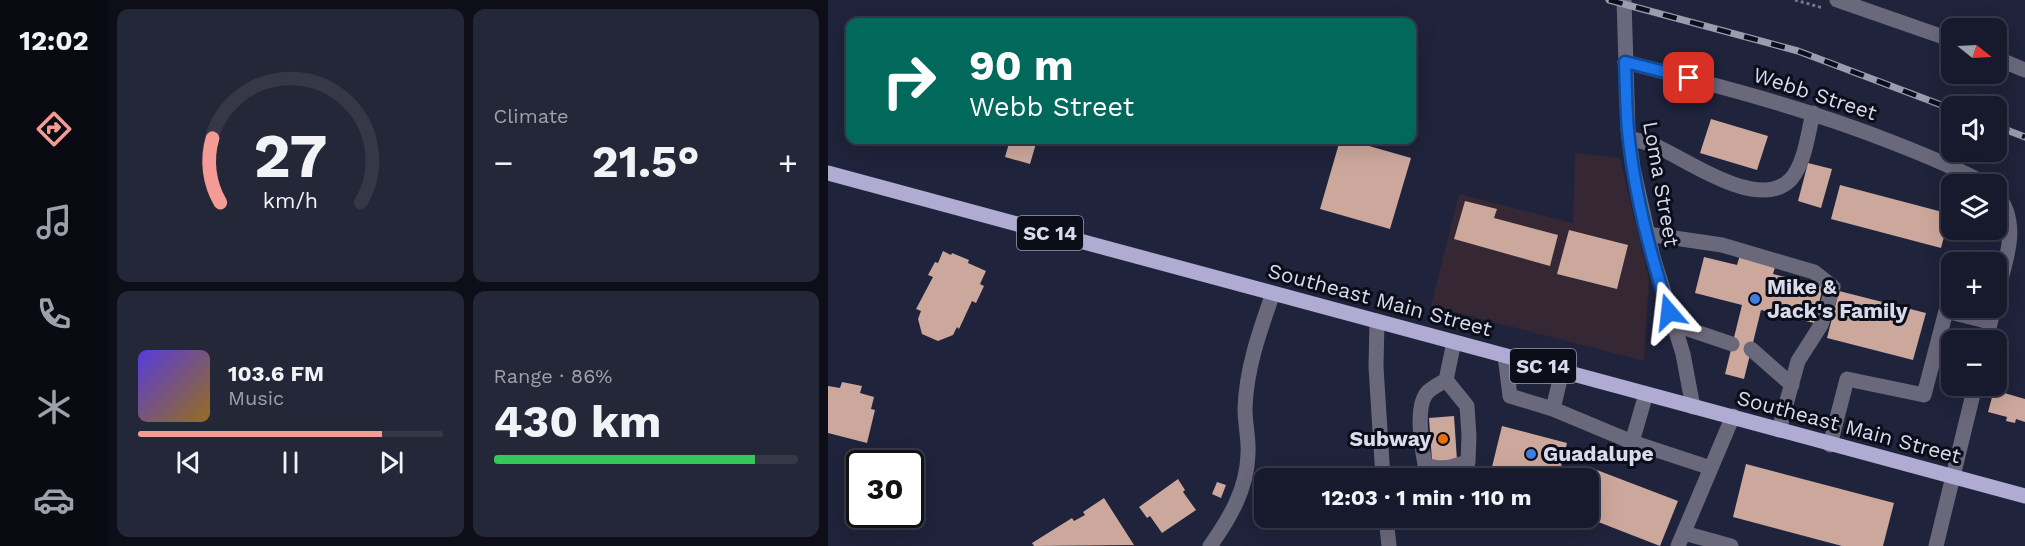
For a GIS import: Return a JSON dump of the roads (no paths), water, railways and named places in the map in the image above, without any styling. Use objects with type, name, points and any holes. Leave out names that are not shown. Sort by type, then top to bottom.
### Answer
[{"type":"main road","name":"Southeast Main Street","points":[[828,173],[2025,496]]},
{"type":"street","name":"Loma Street","points":[[1624,0],[1629,138],[1647,234],[1683,354],[1693,406]]},
{"type":"street","points":[[1838,0],[1941,36]]},
{"type":"street","name":"Webb Street","points":[[1625,62],[1754,95],[1842,122],[1965,174]]},
{"type":"street","points":[[2007,63],[2025,70]]},
{"type":"street","points":[[1629,138],[1658,147],[1702,171],[1734,184],[1756,190],[1776,189],[1791,179],[1800,162],[1813,113]]},
{"type":"street","points":[[2007,210],[2011,226],[2007,254]]},
{"type":"street","points":[[1647,234],[1722,245],[1814,272],[1833,287],[1821,326],[1798,361],[1779,430]]},
{"type":"street","points":[[1210,546],[1233,510],[1247,472],[1245,409],[1249,380],[1254,348],[1273,293]]},
{"type":"street","points":[[1830,445],[1847,379],[1924,395],[1944,318]]},
{"type":"street","points":[[1377,321],[1376,367],[1382,468]]},
{"type":"street","points":[[1673,324],[1732,344]]},
{"type":"street","points":[[1446,380],[1467,406],[1469,436],[1468,462],[1443,470],[1425,465],[1421,440],[1421,403],[1427,392],[1446,380],[1454,342]]},
{"type":"street","points":[[1751,349],[1791,385]]},
{"type":"street","points":[[1505,356],[1510,396],[1553,409],[1632,442],[1711,468]]},
{"type":"street","points":[[1553,409],[1562,371]]},
{"type":"street","points":[[1632,442],[1646,394]]},
{"type":"street","points":[[1936,546],[1973,396]]},
{"type":"street","points":[[1731,546],[1681,539],[1733,416]]},
{"type":"street","points":[[1387,528],[1389,546]]},
{"type":"railway","points":[[1609,0],[1798,51],[1941,105]]},
{"type":"railway","points":[[2007,130],[2025,137]]},
{"type":"place","name":"Mike & Jack's Family","points":[[1755,299]]},
{"type":"place","name":"Subway","points":[[1443,439]]},
{"type":"place","name":"Guadalupe","points":[[1531,454]]}]
